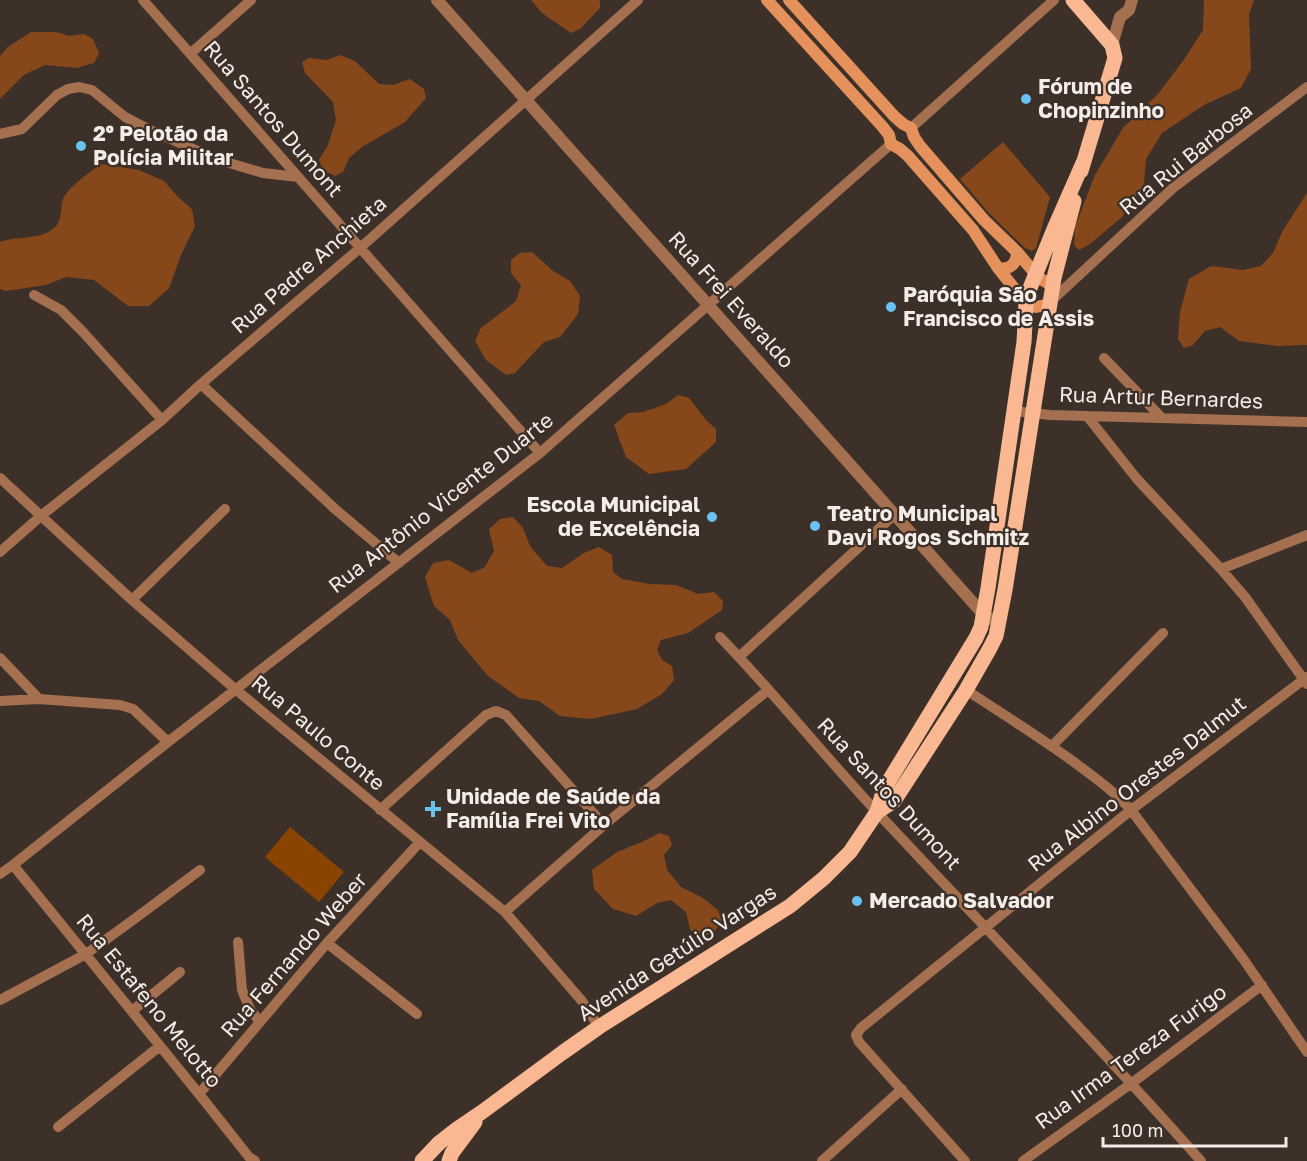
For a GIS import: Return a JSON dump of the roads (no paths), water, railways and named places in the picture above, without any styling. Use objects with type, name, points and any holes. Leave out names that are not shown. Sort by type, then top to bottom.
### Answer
[{"type":"main road","points":[[767,0],[973,230],[998,268],[1026,303],[1036,307],[1045,305],[1056,292],[984,220],[909,130],[789,0]]},
{"type":"main road","points":[[1073,0],[1112,45]]},
{"type":"main road","name":"Avenida Getúlio Vargas","points":[[878,812],[894,801],[966,690],[996,636],[1033,413],[1056,292],[1083,163],[1114,58],[1112,45]]},
{"type":"main road","points":[[893,143],[893,126],[909,130]]},
{"type":"main road","points":[[893,143],[909,146],[909,130]]},
{"type":"main road","name":"Avenida Getúlio Vargas","points":[[424,1158],[456,1129],[599,1027],[790,906],[824,878],[850,852],[878,812],[884,789],[981,627],[1024,342],[1026,303],[1035,273],[1083,163]]},
{"type":"main road","points":[[998,268],[1004,269],[1013,265],[1017,252]]},
{"type":"main road","name":"Avenida Getúlio Vargas","points":[[448,1161],[482,1112]]},
{"type":"main road","points":[[424,1158],[438,1158],[442,1161]]},
{"type":"street","name":"Rua Santos Dumont","points":[[143,0],[540,453]]},
{"type":"street","points":[[190,54],[251,0]]},
{"type":"street","name":"Rua Frei Everaldo","points":[[437,0],[983,614],[999,621]]},
{"type":"street","name":"Rua Padre Anchieta","points":[[0,552],[42,515],[162,420],[360,248],[638,0]]},
{"type":"street","points":[[909,130],[1054,0]]},
{"type":"street","name":"Avenida Getúlio Vargas","points":[[1112,45],[1120,17],[1129,10],[1132,0]]},
{"type":"street","points":[[0,134],[22,129],[57,95],[68,89],[79,87],[92,90],[125,117],[216,159],[263,174],[298,177]]},
{"type":"street","name":"Rua Rui Barbosa","points":[[1056,292],[1173,188],[1307,87]]},
{"type":"street","name":"Rua Antônio Vicente Duarte","points":[[0,874],[540,453],[893,143]]},
{"type":"street","points":[[34,295],[61,310],[162,420]]},
{"type":"street","points":[[1104,358],[1161,417]]},
{"type":"street","points":[[201,384],[335,509],[399,563]]},
{"type":"street","name":"Rua Artur Bernardes","points":[[1014,411],[1087,416],[1307,422]]},
{"type":"street","points":[[1087,416],[1137,479],[1221,568],[1306,680]]},
{"type":"street","name":"Rua Paulo Conte","points":[[0,478],[132,600],[235,689],[505,912],[582,1001],[599,1027]]},
{"type":"street","points":[[132,600],[225,509]]},
{"type":"street","points":[[739,657],[895,514]]},
{"type":"street","points":[[1221,568],[1307,535]]},
{"type":"street","points":[[1052,746],[1163,633]]},
{"type":"street","name":"Rua Santos Dumont","points":[[720,638],[837,769],[1132,1083],[1201,1161]]},
{"type":"street","points":[[0,658],[39,699]]},
{"type":"street","name":"Rua Albino Orestes Dalmut","points":[[902,1089],[859,1042],[856,1035],[861,1028],[1131,810],[1306,680]]},
{"type":"street","points":[[505,912],[604,825],[768,690]]},
{"type":"street","points":[[966,690],[1052,746],[1103,784],[1131,810],[1262,985],[1307,1052]]},
{"type":"street","points":[[0,701],[39,699],[120,705],[133,709],[168,742]]},
{"type":"street","points":[[380,810],[486,715],[496,711],[506,715],[604,825]]},
{"type":"street","name":"Rua Fernando Weber","points":[[200,1094],[327,943],[420,842]]},
{"type":"street","name":"Rua Estafeno Melotto","points":[[13,865],[249,1157],[255,1161]]},
{"type":"street","points":[[0,1000],[86,954],[200,870]]},
{"type":"street","points":[[238,942],[242,990],[250,1009],[260,1022]]},
{"type":"street","points":[[327,943],[417,1014]]},
{"type":"street","points":[[132,1011],[180,972]]},
{"type":"street","name":"Rua Irma Tereza Furigo","points":[[1023,1161],[1132,1083],[1262,985]]},
{"type":"street","points":[[58,1126],[160,1046]]},
{"type":"street","points":[[822,1161],[902,1089],[965,1161]]},
{"type":"place","name":"Fórum de Chopinzinho","points":[[1026,99]]},
{"type":"place","name":"2º Pelotão da Polícia Militar","points":[[81,146]]},
{"type":"place","name":"Paróquia São Francisco de Assis","points":[[891,307]]},
{"type":"place","name":"Escola Municipal de Excelência","points":[[712,517]]},
{"type":"place","name":"Teatro Municipal Davi Rogos Schmitz","points":[[815,526]]},
{"type":"place","name":"Unidade de Saúde da Família Frei Vito","points":[[433,809]]},
{"type":"place","name":"Mercado Salvador","points":[[857,901]]}]
